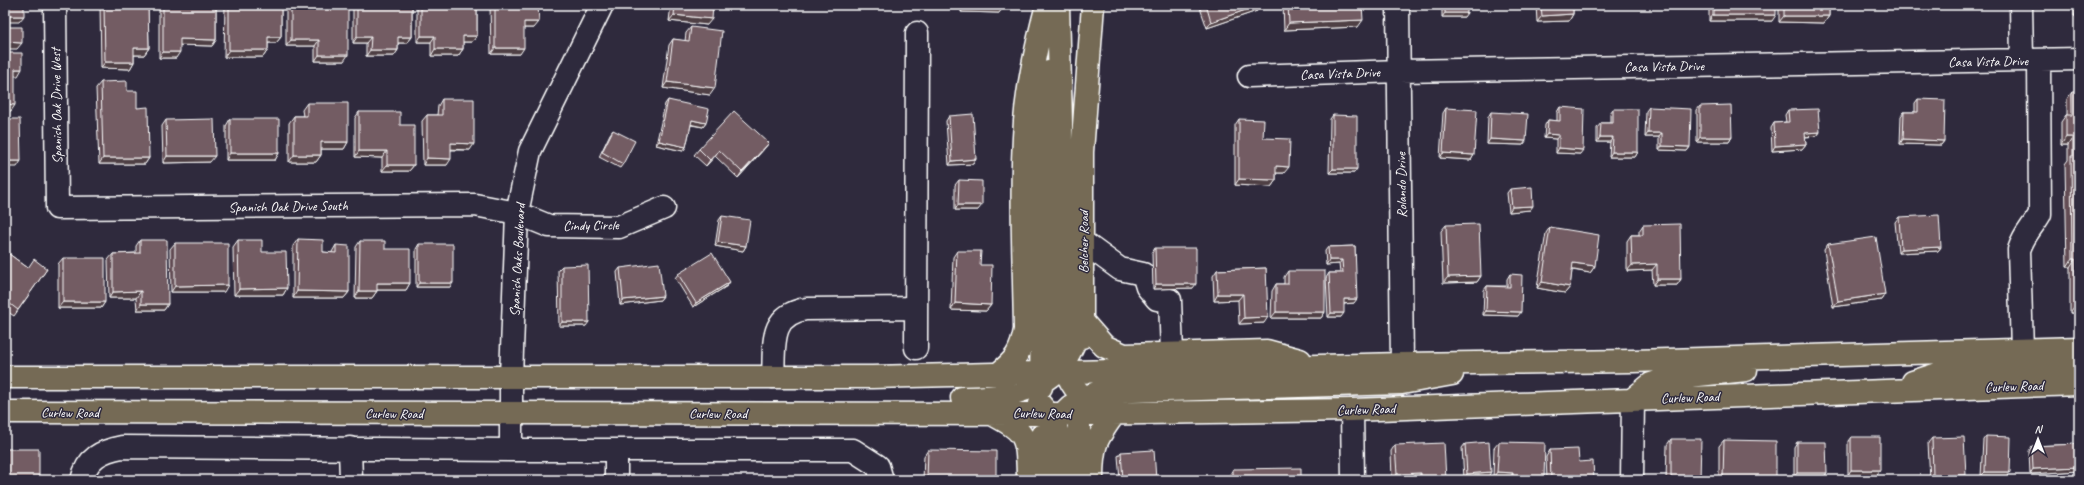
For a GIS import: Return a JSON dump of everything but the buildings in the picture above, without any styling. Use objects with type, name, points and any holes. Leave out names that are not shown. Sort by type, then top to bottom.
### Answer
[{"type":"main road","points":[[998,374],[1014,361],[1022,346],[1025,330],[1025,120],[1035,50],[1047,5]]},
{"type":"main road","name":"Belcher Road","points":[[1054,5],[1044,121],[1059,394],[1079,480]]},
{"type":"main road","points":[[1058,5],[1061,123],[1059,394],[1060,436],[1064,459],[1064,480]]},
{"type":"main road","name":"Belcher Road","points":[[1042,480],[1042,450],[1083,322],[1082,152],[1093,5]]},
{"type":"main road","points":[[1083,322],[1104,346],[1114,352],[1124,355],[1267,351],[1324,366]]},
{"type":"main road","name":"Curlew Road","points":[[5,412],[988,413],[1059,394],[1324,366],[2079,348]]},
{"type":"main road","points":[[1633,399],[1651,384],[1670,378],[1691,377],[1740,370],[1856,368],[1928,352]]},
{"type":"main road","points":[[714,413],[781,398],[988,398],[1126,390],[1402,383],[1512,362]]},
{"type":"main road","points":[[1885,390],[1947,371],[2079,368]]},
{"type":"main road","name":"Curlew Road","points":[[5,377],[774,377],[998,374],[1115,413],[1352,410],[2079,384]]},
{"type":"main road","points":[[988,413],[1012,425],[1022,434],[1027,450],[1028,480]]},
{"type":"main road","points":[[1092,480],[1093,448],[1100,433],[1115,413]]},
{"type":"street","name":"Spanish Oak Drive West","points":[[55,5],[57,208]]},
{"type":"street","name":"Spanish Oaks Boulevard","points":[[511,450],[511,377],[517,214],[530,151],[602,5]]},
{"type":"street","name":"Rolando Drive","points":[[1398,5],[1400,71],[1402,364]]},
{"type":"street","points":[[2021,5],[2031,60],[2040,214],[2034,225],[2023,237],[2019,250],[2022,350]]},
{"type":"street","points":[[916,33],[916,348]]},
{"type":"street","name":"Casa Vista Drive","points":[[1249,76],[1400,71],[2079,59]]},
{"type":"street","name":"Spanish Oak Drive South","points":[[57,208],[475,205],[517,214]]},
{"type":"street","name":"Cindy Circle","points":[[517,214],[549,226],[619,227],[664,208]]},
{"type":"street","points":[[1083,242],[1120,269],[1143,274],[1147,287],[1157,299],[1170,300],[1172,353]]},
{"type":"street","points":[[774,377],[775,332],[782,319],[792,311],[806,309],[916,308]]},
{"type":"street","points":[[1632,480],[1633,399]]},
{"type":"street","points":[[1352,410],[1353,480]]},
{"type":"street","points":[[82,480],[83,472],[92,459],[106,450],[122,447],[511,450],[853,450],[880,473]]},
{"type":"street","points":[[350,448],[351,480]]},
{"type":"street","points":[[616,450],[616,480]]}]
